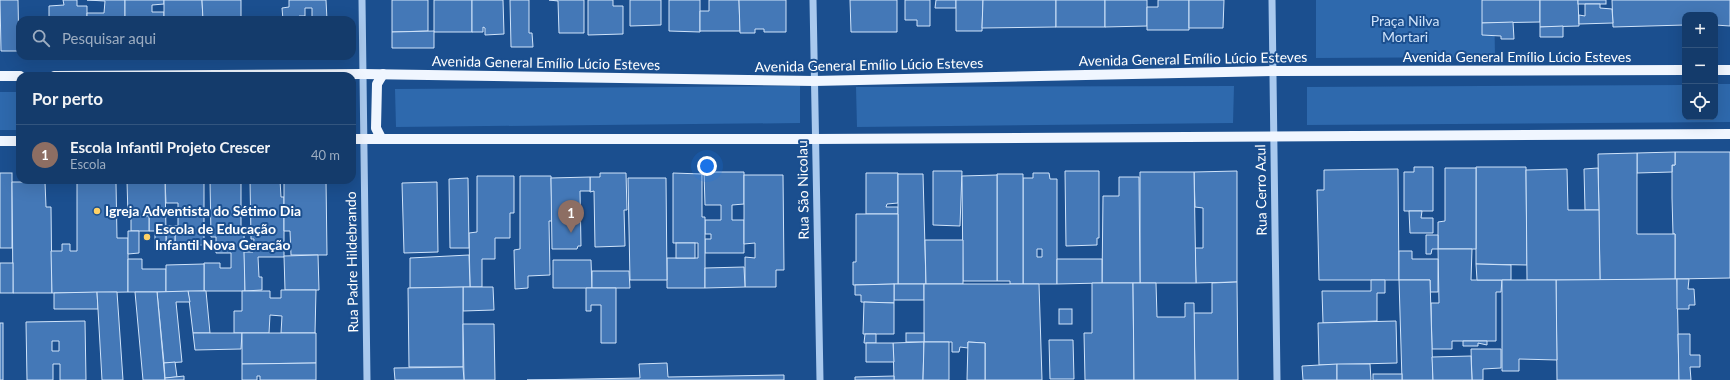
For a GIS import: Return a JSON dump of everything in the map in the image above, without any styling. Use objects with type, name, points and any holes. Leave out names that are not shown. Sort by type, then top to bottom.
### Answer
[{"type":"main road","name":"Avenida General Emílio Lúcio Esteves","points":[[356,74],[814,81],[1272,71],[1682,70]]},
{"type":"main road","points":[[1718,70],[1730,70]]},
{"type":"main road","points":[[381,138],[376,128],[377,84],[383,74]]},
{"type":"main road","points":[[0,76],[16,76]]},
{"type":"main road","points":[[356,138],[814,139],[1273,135],[1730,134]]},
{"type":"main road","points":[[0,141],[16,141]]},
{"type":"street","name":"Rua Padre Hildebrando","points":[[362,0],[367,380]]},
{"type":"street","name":"Rua São Nicolau","points":[[813,0],[814,139],[820,380]]},
{"type":"street","name":"Rua Cerro Azul","points":[[1272,0],[1277,380]]},
{"type":"green space","name":"Praça Nilva Mortari","points":[[1316,0],[1494,0],[1495,57],[1316,58]]},
{"type":"green space","points":[[1718,84],[1730,84],[1730,122],[1307,125],[1307,87],[1682,85],[1682,120],[1718,120]]},
{"type":"green space","points":[[800,86],[800,123],[396,127],[395,89]]},
{"type":"green space","points":[[1234,86],[1233,123],[857,127],[856,87]]},
{"type":"green space","points":[[0,92],[16,92],[16,130],[0,130]]},
{"type":"building","points":[[0,0],[18,0],[18,16],[16,16],[16,51],[1,51]]},
{"type":"building","points":[[63,0],[77,0],[77,6],[87,6],[87,16],[49,16],[49,6],[64,5]]},
{"type":"building","points":[[87,0],[125,0],[125,16],[87,16],[87,13],[104,13],[105,1]]},
{"type":"building","points":[[125,0],[164,0],[164,4],[152,5],[152,12],[164,12],[164,16],[125,16]]},
{"type":"building","points":[[164,0],[202,0],[203,16],[164,16]]},
{"type":"building","points":[[202,0],[241,0],[241,16],[203,16]]},
{"type":"building","points":[[289,0],[326,0],[327,16],[312,16],[312,8],[305,8],[305,16],[283,16],[282,8],[289,7]]},
{"type":"building","points":[[392,0],[428,0],[428,31],[392,32]]},
{"type":"building","points":[[434,0],[472,0],[472,32],[434,32]]},
{"type":"building","points":[[472,0],[503,0],[504,34],[485,35],[485,28],[483,27],[483,32],[472,32]]},
{"type":"building","points":[[510,0],[529,0],[529,33],[532,33],[533,47],[511,47]]},
{"type":"building","points":[[549,0],[584,0],[584,33],[559,33],[558,1]]},
{"type":"building","points":[[588,0],[613,0],[613,6],[623,6],[623,34],[588,35]]},
{"type":"building","points":[[630,0],[661,0],[661,25],[630,26]]},
{"type":"building","points":[[669,0],[700,0],[700,32],[669,31]]},
{"type":"building","points":[[709,0],[739,0],[740,31],[700,31],[700,11],[709,11]]},
{"type":"building","points":[[739,0],[786,0],[786,32],[764,32],[764,29],[755,29],[755,33],[740,33]]},
{"type":"building","points":[[850,0],[897,0],[897,32],[851,32]]},
{"type":"building","points":[[905,0],[930,0],[930,26],[917,26],[917,20],[905,20]]},
{"type":"building","points":[[936,0],[956,0],[956,8],[935,8]]},
{"type":"building","points":[[956,0],[983,0],[982,31],[956,31]]},
{"type":"building","points":[[983,0],[1056,0],[1056,27],[982,28]]},
{"type":"building","points":[[1056,0],[1105,0],[1105,27],[1056,27]]},
{"type":"building","points":[[1105,0],[1147,0],[1147,26],[1105,27]]},
{"type":"building","points":[[1158,0],[1189,0],[1189,30],[1147,30],[1147,7],[1158,7]]},
{"type":"building","points":[[1189,0],[1224,0],[1223,28],[1189,28]]},
{"type":"building","points":[[1482,0],[1540,0],[1540,22],[1482,23]]},
{"type":"building","points":[[1540,0],[1578,0],[1579,26],[1540,27]]},
{"type":"building","points":[[1578,0],[1606,0],[1606,4],[1578,4]]},
{"type":"building","points":[[1612,0],[1730,0],[1730,26],[1718,25],[1718,12],[1682,12],[1682,25],[1613,27]]},
{"type":"building","points":[[1585,4],[1600,4],[1600,8],[1612,9],[1613,23],[1579,24],[1579,15],[1585,16]]},
{"type":"building","points":[[1513,22],[1514,39],[1501,39],[1501,36],[1482,35],[1482,23]]},
{"type":"building","points":[[1563,26],[1563,37],[1540,37],[1540,27]]},
{"type":"building","points":[[434,31],[434,48],[392,48],[392,32]]},
{"type":"building","points":[[1675,152],[1730,152],[1730,278],[1675,279],[1672,165],[1675,165]]},
{"type":"building","points":[[1675,152],[1675,165],[1672,165],[1672,172],[1637,173],[1637,153]]},
{"type":"building","points":[[1637,153],[1637,234],[1675,234],[1675,279],[1600,280],[1598,154]]},
{"type":"building","points":[[1414,167],[1433,167],[1433,211],[1404,211],[1404,172],[1414,172]]},
{"type":"building","points":[[1476,167],[1526,167],[1527,265],[1476,264]]},
{"type":"building","points":[[1445,168],[1476,168],[1476,249],[1438,249],[1438,222],[1445,221]]},
{"type":"building","points":[[1598,168],[1599,210],[1585,210],[1584,169]]},
{"type":"building","points":[[1398,169],[1399,280],[1319,280],[1317,190],[1324,190],[1324,170]]},
{"type":"building","points":[[1567,169],[1568,210],[1599,210],[1600,280],[1527,280],[1526,170]]},
{"type":"building","points":[[933,171],[962,171],[960,226],[933,225]]},
{"type":"building","points":[[1065,171],[1099,171],[1099,238],[1097,238],[1097,245],[1066,246]]},
{"type":"building","points":[[1237,171],[1237,282],[1196,283],[1195,248],[1203,248],[1203,208],[1195,207],[1194,172]]},
{"type":"building","points":[[704,172],[744,172],[744,204],[732,205],[732,220],[744,220],[744,253],[705,253],[705,239],[711,239],[711,234],[705,234],[705,220],[721,220],[721,205],[705,205]]},
{"type":"building","points":[[1140,172],[1194,172],[1196,283],[1140,283]]},
{"type":"building","points":[[0,173],[12,173],[12,248],[0,248]]},
{"type":"building","points":[[600,173],[626,173],[627,210],[624,210],[625,246],[595,247],[594,191],[590,192],[590,177],[600,177]]},
{"type":"building","points":[[673,173],[702,174],[702,217],[705,217],[705,288],[667,288],[667,258],[698,258],[698,243],[673,243]]},
{"type":"building","points":[[866,173],[898,173],[898,203],[887,204],[886,207],[898,207],[898,214],[866,214]]},
{"type":"building","points":[[1033,173],[1049,173],[1050,179],[1057,179],[1057,284],[1023,284],[1023,178],[1033,178]],"holes":[[[1037,249],[1042,249],[1042,257],[1037,257]]]},
{"type":"building","points":[[898,174],[923,174],[926,284],[898,284]]},
{"type":"building","points":[[997,174],[1023,174],[1023,284],[1010,284],[1010,281],[997,281]]},
{"type":"building","points":[[744,175],[783,175],[784,270],[776,270],[776,287],[745,287],[745,257],[755,258],[755,243],[744,244]]},
{"type":"building","points":[[997,175],[997,281],[963,281],[962,176]]},
{"type":"building","points":[[477,176],[514,176],[514,213],[510,213],[510,238],[495,238],[495,259],[482,259],[482,287],[470,287],[469,233],[477,232]]},
{"type":"building","points":[[520,176],[551,176],[552,221],[549,221],[550,275],[528,276],[528,288],[515,289],[514,250],[520,249]]},
{"type":"building","points":[[590,177],[590,191],[580,191],[581,246],[578,246],[577,249],[552,249],[551,178]]},
{"type":"building","points":[[1119,177],[1139,177],[1140,283],[1102,283],[1103,196],[1119,196]]},
{"type":"building","points":[[468,178],[469,248],[450,248],[449,179]]},
{"type":"building","points":[[628,178],[666,178],[667,280],[630,280]]},
{"type":"building","points":[[12,182],[16,182],[16,184],[45,184],[46,207],[51,207],[52,293],[13,293]]},
{"type":"building","points":[[437,182],[438,252],[404,253],[402,183]]},
{"type":"building","name":"Igreja Adventista do Sétimo Dia","points":[[77,184],[116,184],[117,238],[128,238],[128,292],[52,293],[51,251],[62,251],[62,244],[70,244],[70,251],[77,251]]},
{"type":"building","points":[[127,184],[165,184],[166,231],[149,231],[149,216],[128,216]]},
{"type":"building","points":[[165,184],[204,184],[204,245],[192,245],[193,250],[175,250],[175,226],[178,226],[178,203],[166,203]]},
{"type":"building","points":[[210,184],[241,184],[241,232],[244,232],[245,291],[204,291],[204,263],[220,263],[220,268],[231,268],[231,253],[216,253],[216,237],[211,237]]},
{"type":"building","points":[[250,184],[280,184],[281,197],[284,197],[284,257],[258,257],[259,277],[262,277],[262,290],[245,291],[244,252],[253,252],[254,239],[251,239]]},
{"type":"building","points":[[284,184],[326,184],[327,255],[291,255],[290,231],[284,231]]},
{"type":"building","points":[[1409,211],[1422,211],[1421,218],[1433,218],[1433,233],[1410,233]]},
{"type":"building","points":[[856,214],[898,214],[898,284],[853,285],[853,262],[856,262]]},
{"type":"building","points":[[131,216],[149,216],[149,231],[131,231]]},
{"type":"building","points":[[166,226],[175,226],[175,248],[166,248]]},
{"type":"building","points":[[128,231],[139,231],[139,253],[128,254]]},
{"type":"building","points":[[155,231],[166,231],[166,248],[155,248]]},
{"type":"building","points":[[1426,235],[1438,235],[1438,249],[1432,249],[1431,254],[1426,254]]},
{"type":"building","points":[[925,240],[963,240],[963,284],[926,284]]},
{"type":"building","points":[[676,243],[695,243],[695,258],[676,258]]},
{"type":"building","points":[[1438,249],[1472,249],[1471,280],[1502,280],[1501,292],[1496,292],[1496,341],[1452,341],[1452,349],[1432,349],[1431,303],[1439,303]]},
{"type":"building","points":[[1399,251],[1412,251],[1412,259],[1438,259],[1438,292],[1430,292],[1430,280],[1399,280]]},
{"type":"building","points":[[318,255],[319,290],[285,290],[284,256]]},
{"type":"building","points":[[469,255],[470,287],[410,288],[410,258]]},
{"type":"building","points":[[128,259],[142,259],[142,269],[166,269],[166,292],[128,292]]},
{"type":"building","points":[[1057,259],[1102,259],[1102,283],[1057,284]]},
{"type":"building","points":[[553,260],[591,260],[592,288],[553,288]]},
{"type":"building","points":[[0,263],[13,263],[13,293],[0,293]]},
{"type":"building","points":[[204,264],[204,291],[166,292],[166,265]]},
{"type":"building","points":[[1476,264],[1511,265],[1511,280],[1477,280]]},
{"type":"building","points":[[744,267],[745,287],[705,288],[705,268]]},
{"type":"building","points":[[592,271],[629,271],[630,288],[592,288]]},
{"type":"building","points":[[1677,279],[1679,380],[1557,380],[1556,280]]},
{"type":"building","points":[[1677,279],[1689,279],[1688,289],[1694,289],[1695,305],[1689,305],[1689,309],[1677,309]]},
{"type":"building","points":[[1371,280],[1385,280],[1385,293],[1377,293],[1377,321],[1323,323],[1322,291],[1371,291]]},
{"type":"building","points":[[1399,280],[1430,280],[1433,380],[1402,380]]},
{"type":"building","points":[[1502,280],[1556,280],[1557,360],[1519,359],[1519,371],[1502,371]]},
{"type":"building","points":[[1237,282],[1238,380],[1195,380],[1194,313],[1212,313],[1212,283]]},
{"type":"building","points":[[1092,283],[1133,283],[1134,380],[1085,380],[1084,333],[1092,333]]},
{"type":"building","points":[[1133,283],[1156,283],[1157,317],[1185,317],[1185,303],[1194,303],[1195,380],[1134,380]]},
{"type":"building","points":[[894,284],[924,284],[924,300],[894,300]]},
{"type":"building","points":[[894,284],[894,303],[861,302],[861,295],[855,295],[855,285]]},
{"type":"building","points":[[924,284],[1039,284],[1042,380],[985,380],[985,343],[968,342],[968,348],[960,347],[959,352],[952,352],[952,342],[924,342]]},
{"type":"building","points":[[463,287],[493,287],[494,310],[463,311]]},
{"type":"building","points":[[463,287],[463,367],[409,367],[408,288]]},
{"type":"building","points":[[586,288],[616,288],[616,343],[601,343],[601,305],[591,305],[591,311],[586,311]]},
{"type":"building","points":[[281,290],[316,290],[315,333],[281,333],[282,316],[270,315],[269,333],[234,333],[234,311],[242,311],[242,291],[270,291],[270,298],[281,298]]},
{"type":"building","points":[[188,291],[206,291],[210,333],[193,333]]},
{"type":"building","points":[[188,291],[190,302],[176,302],[182,362],[164,363],[157,292]]},
{"type":"building","points":[[97,292],[98,309],[54,309],[54,293]]},
{"type":"building","points":[[97,292],[117,292],[123,380],[102,380]]},
{"type":"building","points":[[135,292],[157,292],[165,380],[143,380]]},
{"type":"building","points":[[864,302],[894,303],[894,334],[863,334]]},
{"type":"building","points":[[1059,309],[1072,309],[1072,324],[1059,324]]},
{"type":"building","points":[[85,321],[86,380],[60,380],[60,364],[53,364],[53,380],[27,380],[26,322]],"holes":[[[52,341],[59,341],[59,351],[52,351]]]},
{"type":"building","points":[[1396,321],[1397,363],[1319,365],[1318,323]]},
{"type":"building","points":[[0,323],[3,323],[3,380],[0,380]]},
{"type":"building","points":[[463,324],[494,324],[495,380],[464,380]]},
{"type":"building","points":[[193,333],[242,333],[241,349],[195,350]]},
{"type":"building","points":[[242,333],[316,333],[316,363],[242,364]]},
{"type":"building","points":[[906,333],[924,333],[924,342],[906,342]]},
{"type":"building","points":[[865,334],[876,334],[876,343],[864,343]]},
{"type":"building","points":[[1678,334],[1690,334],[1690,355],[1700,355],[1700,367],[1690,367],[1691,380],[1679,380]]},
{"type":"building","points":[[1049,340],[1073,340],[1074,379],[1050,379]]},
{"type":"building","points":[[1463,341],[1487,341],[1487,345],[1478,343],[1478,346],[1463,346]]},
{"type":"building","points":[[924,342],[923,380],[894,380],[893,343]]},
{"type":"building","points":[[924,342],[949,342],[949,380],[923,380]]},
{"type":"building","points":[[968,342],[985,343],[985,380],[967,380]]},
{"type":"building","points":[[866,343],[893,343],[894,362],[866,362]]},
{"type":"building","points":[[1471,349],[1501,349],[1501,368],[1483,369],[1483,380],[1472,380]]},
{"type":"building","points":[[1471,356],[1472,380],[1433,380],[1432,357]]},
{"type":"building","points":[[175,362],[177,377],[165,378],[164,363]]},
{"type":"building","points":[[316,363],[316,380],[260,380],[260,376],[257,376],[257,380],[242,380],[242,364]]},
{"type":"building","points":[[667,363],[668,377],[784,375],[784,380],[527,380],[640,378],[639,364]]},
{"type":"building","points":[[1337,364],[1337,380],[1303,380],[1302,366]]},
{"type":"building","points":[[1337,364],[1370,364],[1371,380],[1337,380]]},
{"type":"building","points":[[463,367],[464,380],[395,380],[394,368]]},
{"type":"building","points":[[1373,374],[1402,374],[1402,380],[1373,380]]},
{"type":"building","points":[[184,376],[184,380],[165,380],[165,378]]},
{"type":"building","points":[[894,376],[894,380],[855,380],[855,377]]},
{"type":"place","name":"Igreja Adventista do Sétimo Dia","points":[[97,211]]},
{"type":"place","name":"Escola Infantil Projeto Crescer","points":[[571,233]]},
{"type":"place","name":"Escola de Educação Infantil Nova Geração","points":[[147,237]]}]
